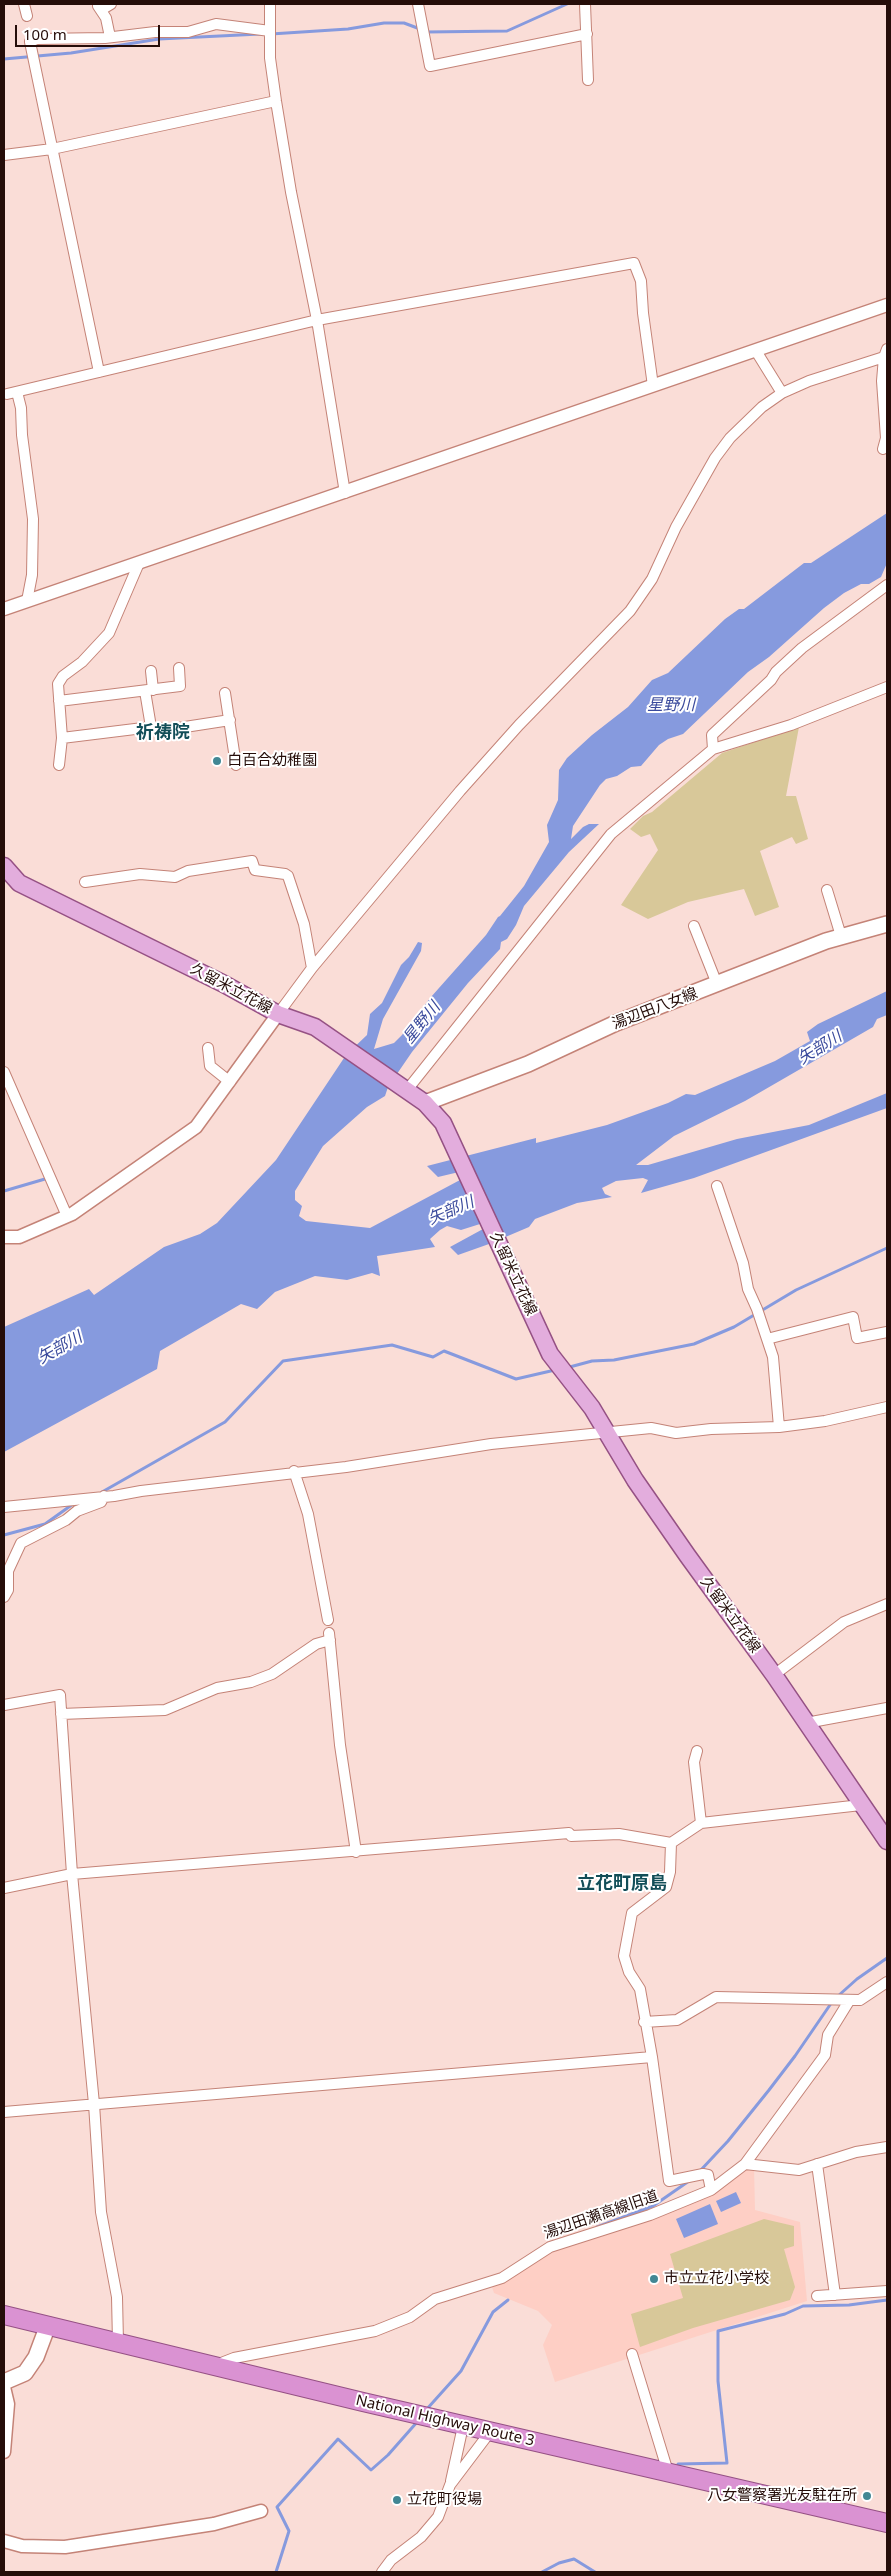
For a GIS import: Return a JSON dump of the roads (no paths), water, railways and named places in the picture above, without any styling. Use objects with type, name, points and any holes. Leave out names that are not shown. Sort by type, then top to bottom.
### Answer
[{"type":"highway","name":"National Highway Route 3","points":[[4,2315],[462,2426],[887,2523]]},
{"type":"main road","name":"久留米立花線","points":[[4,866],[19,883],[224,984],[278,1014],[314,1026],[425,1104],[444,1123],[550,1354],[608,1432],[635,1480],[774,1675],[887,1841]]},
{"type":"main road","name":"湯辺田八女線","points":[[425,1104],[528,1064],[616,1023],[841,936],[887,924]]},
{"type":"main road","points":[[4,2382],[25,2373],[36,2357],[48,2325]]},
{"type":"street","points":[[24,4],[27,16]]},
{"type":"street","points":[[110,37],[106,18],[100,8],[111,4]]},
{"type":"street","points":[[270,4],[270,58],[276,101],[291,192],[317,320],[345,493]]},
{"type":"street","points":[[418,4],[430,66],[587,34]]},
{"type":"street","points":[[585,4],[588,80]]},
{"type":"street","points":[[99,372],[30,42],[37,39],[110,37],[155,32],[188,32],[216,24],[270,31]]},
{"type":"street","points":[[4,156],[52,149],[276,101]]},
{"type":"street","points":[[27,601],[32,575],[32,519],[22,435],[21,408],[12,393],[317,320],[634,263],[641,281],[643,313],[653,386]]},
{"type":"street","points":[[4,610],[887,305]]},
{"type":"street","points":[[756,351],[782,393]]},
{"type":"street","points":[[4,1237],[19,1237],[67,1216],[196,1127],[312,968],[460,790],[519,725],[609,635],[630,611],[652,579],[676,527],[715,458],[742,426],[762,407],[782,393],[809,381],[885,353],[882,381],[886,438],[883,450]]},
{"type":"street","points":[[59,765],[62,738],[58,684],[63,676],[82,662],[109,634],[139,563]]},
{"type":"street","points":[[713,749],[712,734],[771,680],[776,672],[802,648],[887,584]]},
{"type":"street","points":[[59,701],[180,686],[179,668]]},
{"type":"street","points":[[150,727],[149,690],[151,671]]},
{"type":"street","points":[[404,1089],[611,834],[713,749],[886,690]]},
{"type":"street","points":[[225,693],[236,765]]},
{"type":"street","points":[[62,738],[150,727],[172,729],[230,720]]},
{"type":"street","points":[[85,882],[140,874],[175,877],[188,871],[252,861],[255,870],[288,876],[304,924],[312,968]]},
{"type":"street","points":[[827,890],[841,936]]},
{"type":"street","points":[[694,926],[717,984]]},
{"type":"street","points":[[208,1048],[210,1066],[230,1082]]},
{"type":"street","points":[[4,1072],[67,1216]]},
{"type":"street","points":[[717,1186],[744,1263],[748,1289],[759,1313],[773,1357],[779,1426]]},
{"type":"street","points":[[767,1339],[853,1317],[857,1338],[887,1332]]},
{"type":"street","points":[[4,1507],[114,1496],[294,1471],[346,1467],[492,1444],[651,1428],[676,1433],[711,1429],[779,1426],[825,1420],[887,1407]]},
{"type":"street","points":[[294,1471],[308,1514],[328,1620]]},
{"type":"street","points":[[4,1597],[8,1590],[8,1571],[22,1543],[66,1520],[78,1510],[101,1502],[104,1496]]},
{"type":"street","points":[[774,1675],[844,1622],[887,1604]]},
{"type":"street","points":[[61,1712],[165,1710],[217,1688],[252,1682],[272,1674],[329,1637],[340,1745],[356,1852]]},
{"type":"street","points":[[4,1705],[60,1695],[72,1874],[94,2104],[101,2212],[117,2298],[118,2342]]},
{"type":"street","points":[[806,1723],[887,1708]]},
{"type":"street","points":[[697,1751],[694,1762],[701,1824]]},
{"type":"street","points":[[4,1888],[72,1874],[569,1833],[570,1836],[620,1834],[671,1843],[701,1824],[861,1805]]},
{"type":"street","points":[[671,1843],[670,1872],[666,1886],[632,1913],[624,1956],[629,1972],[640,1989],[644,2022],[652,2057],[669,2181],[703,2174],[708,2176],[710,2190]]},
{"type":"street","points":[[644,2022],[677,2020],[716,1997],[860,2000],[887,1982]]},
{"type":"street","name":"湯辺田瀬高線旧道","points":[[212,2366],[234,2358],[375,2331],[410,2317],[435,2299],[502,2278],[550,2247],[650,2215],[710,2190],[745,2164],[825,2055],[828,2035],[849,2001]]},
{"type":"street","points":[[4,2112],[652,2057]]},
{"type":"street","points":[[745,2164],[790,2170],[856,2152],[887,2147]]},
{"type":"street","points":[[817,2164],[834,2295]]},
{"type":"street","points":[[817,2296],[887,2291]]},
{"type":"street","points":[[632,2354],[668,2472]]},
{"type":"street","points":[[4,2387],[8,2404],[4,2452]]},
{"type":"street","points":[[382,2572],[391,2560],[421,2537],[438,2517],[450,2485],[462,2426]]},
{"type":"street","points":[[450,2485],[490,2432]]},
{"type":"street","points":[[4,2541],[22,2546],[65,2547],[214,2524],[262,2511]]},
{"type":"water","points":[[887,513],[887,563],[881,577],[869,584],[861,584],[844,593],[824,608],[769,657],[748,672],[683,734],[668,739],[659,745],[641,766],[631,767],[617,776],[606,779],[600,785],[573,826],[571,839],[583,827],[589,824],[599,824],[569,852],[524,906],[516,925],[507,939],[501,942],[500,949],[468,983],[412,1052],[388,1087],[385,1096],[367,1107],[323,1146],[295,1191],[295,1200],[302,1206],[299,1216],[306,1221],[370,1228],[460,1180],[459,1172],[438,1177],[427,1166],[536,1138],[536,1143],[607,1125],[668,1103],[686,1094],[695,1095],[775,1061],[810,1041],[807,1032],[818,1024],[887,991],[887,1015],[877,1019],[873,1027],[745,1101],[674,1136],[636,1165],[648,1165],[737,1139],[809,1125],[887,1093],[887,1108],[694,1178],[641,1193],[648,1180],[643,1178],[616,1181],[602,1188],[605,1194],[612,1197],[577,1203],[535,1219],[529,1227],[458,1255],[450,1247],[483,1229],[480,1224],[461,1230],[447,1226],[430,1239],[435,1247],[377,1256],[380,1276],[372,1273],[347,1280],[315,1276],[275,1292],[257,1309],[241,1304],[160,1351],[157,1369],[4,1452],[4,1327],[89,1289],[94,1295],[164,1247],[200,1234],[217,1223],[276,1160],[346,1055],[367,1035],[370,1014],[382,1003],[401,965],[409,957],[418,942],[422,943],[421,951],[383,1019],[374,1049],[394,1043],[402,1035],[431,997],[486,935],[498,917],[524,886],[549,842],[547,825],[558,800],[559,770],[567,758],[592,735],[628,707],[652,680],[668,673],[725,619],[739,609],[744,609],[804,563],[811,563]]},
{"type":"water","points":[[736,2192],[741,2203],[721,2212],[716,2201]]},
{"type":"water","points":[[710,2204],[718,2224],[684,2238],[676,2219]]},
{"type":"waterway","points":[[426,32],[507,31],[567,4]]},
{"type":"waterway","points":[[271,34],[348,29],[384,23],[404,23],[420,29]]},
{"type":"waterway","points":[[4,59],[71,53],[159,39],[260,34]]},
{"type":"waterway","points":[[4,1191],[45,1179]]},
{"type":"waterway","points":[[566,1368],[592,1361],[614,1360],[694,1344],[734,1327],[796,1290],[887,1248]]},
{"type":"waterway","points":[[102,1492],[225,1422],[283,1361],[392,1345],[433,1357],[444,1351],[516,1379],[555,1370]]},
{"type":"waterway","points":[[4,1535],[45,1524],[73,1504]]},
{"type":"waterway","points":[[838,1996],[857,1979],[887,1958]]},
{"type":"waterway","points":[[699,2172],[728,2141],[769,2090],[832,2002]]},
{"type":"waterway","points":[[597,2227],[653,2206],[689,2181]]},
{"type":"waterway","points":[[426,2410],[461,2371],[493,2312],[508,2300]]},
{"type":"waterway","points":[[678,2464],[727,2463],[718,2381],[718,2331],[785,2314],[803,2306],[849,2305],[887,2300]]},
{"type":"waterway","points":[[276,2572],[289,2531],[277,2507],[338,2439],[371,2470],[388,2455],[418,2421]]},
{"type":"waterway","points":[[542,2572],[559,2563],[574,2559],[595,2572]]},
{"type":"place","name":"白百合幼稚園","points":[[217,761]]},
{"type":"place","name":"市立立花小学校","points":[[654,2279]]},
{"type":"place","name":"八女警察署光友駐在所","points":[[867,2496]]},
{"type":"place","name":"立花町役場","points":[[397,2500]]},
{"type":"district","name":"祈祷院","points":[[163,733]]},
{"type":"district","name":"立花町原島","points":[[622,1884]]},
{"type":"water label","name":"星野川","points":[[671,705]]},
{"type":"water label","name":"星野川","points":[[422,1023]]},
{"type":"water label","name":"矢部川","points":[[820,1048]]},
{"type":"water label","name":"矢部川","points":[[451,1211]]},
{"type":"water label","name":"矢部川","points":[[60,1348]]}]
